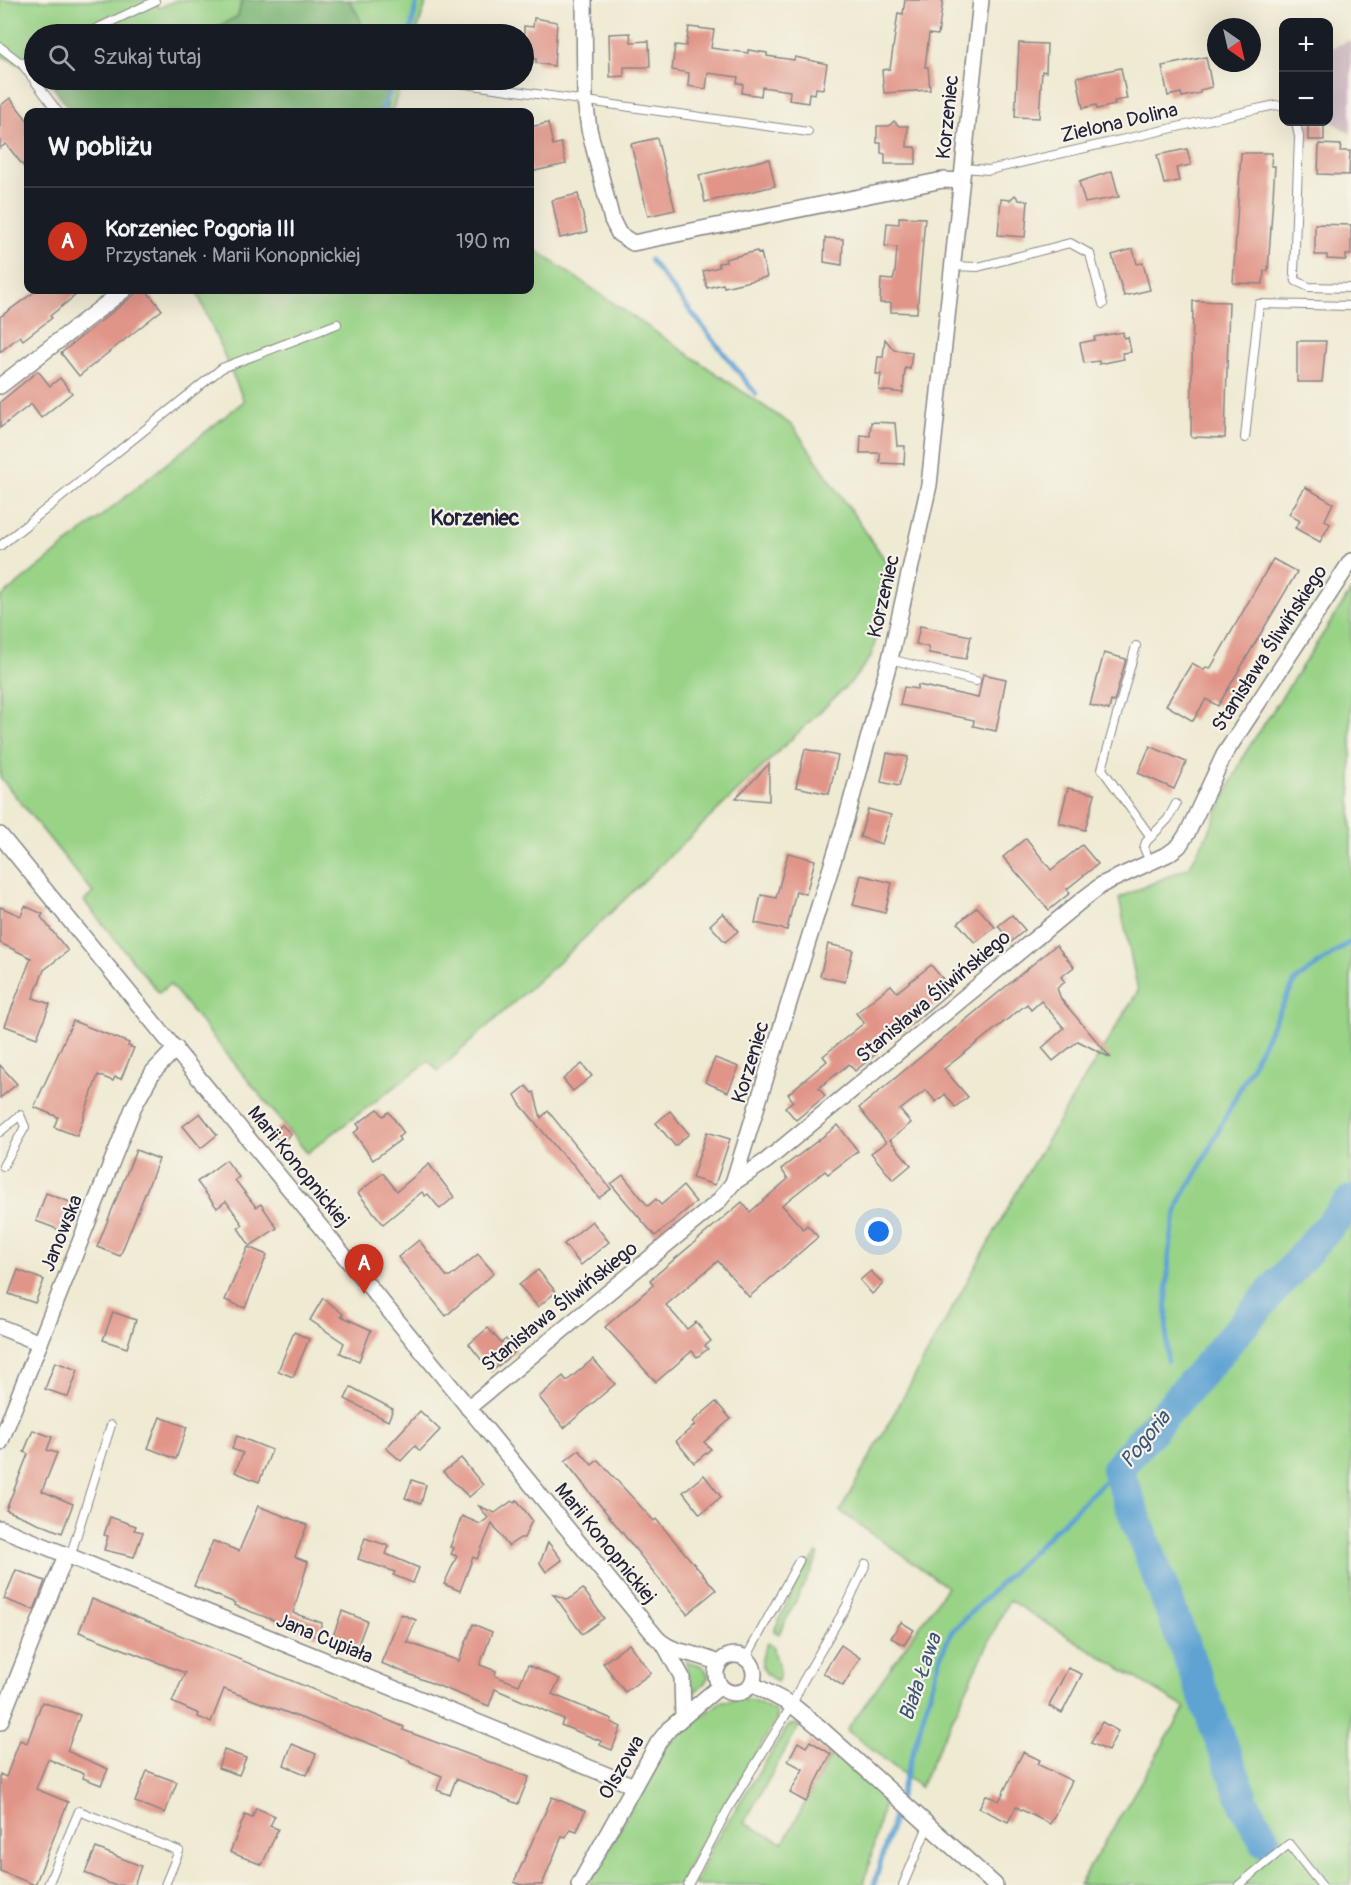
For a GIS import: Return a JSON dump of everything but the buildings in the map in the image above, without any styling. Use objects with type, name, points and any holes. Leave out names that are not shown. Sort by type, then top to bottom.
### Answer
[{"type":"street","points":[[584,0],[585,100],[589,129],[612,220],[619,234],[633,243],[962,175]]},
{"type":"street","name":"Korzeniec","points":[[733,1183],[840,838],[890,659],[929,485],[981,0]]},
{"type":"street","points":[[0,386],[119,294]]},
{"type":"street","name":"Stanisława Śliwińskiego","points":[[468,1408],[718,1202],[733,1183],[766,1161],[1089,895],[1113,879],[1168,854],[1188,832],[1224,755],[1351,561]]},
{"type":"street","name":"Marii Konopnickiej","points":[[0,835],[176,1047],[664,1646],[676,1663],[684,1683],[683,1716]]},
{"type":"street","name":"Janowska","points":[[0,1443],[134,1106],[153,1072],[176,1047]]},
{"type":"street","points":[[0,1327],[40,1343]]},
{"type":"street","name":"Jana Cupiała","points":[[0,1528],[634,1786]]},
{"type":"street","points":[[0,1722],[68,1556]]},
{"type":"street","points":[[664,1646],[719,1664]]},
{"type":"street","points":[[734,1655],[746,1658],[754,1669],[752,1684],[743,1692],[737,1693],[720,1686],[716,1675],[719,1664],[734,1655]]},
{"type":"street","points":[[752,1684],[792,1705],[818,1725],[995,1885]]},
{"type":"street","name":"Olszowa","points":[[579,1885],[658,1743],[669,1728],[720,1686]]},
{"type":"lane","points":[[106,24],[155,1]]},
{"type":"lane","points":[[0,47],[24,66]]},
{"type":"lane","points":[[42,90],[55,108]]},
{"type":"lane","points":[[511,90],[808,132]]},
{"type":"lane","name":"Zielona Dolina","points":[[962,175],[1279,106]]},
{"type":"lane","points":[[1297,126],[1299,137],[1294,273],[1296,281],[1309,287],[1351,288]]},
{"type":"lane","points":[[952,266],[978,267],[1070,243],[1090,254],[1103,304]]},
{"type":"lane","points":[[1245,438],[1259,304],[1351,306]]},
{"type":"lane","points":[[0,546],[222,368],[337,324]]},
{"type":"lane","points":[[1136,646],[1102,769],[1151,837]]},
{"type":"lane","points":[[890,659],[976,681]]},
{"type":"lane","points":[[1150,862],[1144,848],[1168,819],[1176,804]]},
{"type":"lane","points":[[0,1132],[20,1115],[25,1127],[3,1166]]},
{"type":"lane","points":[[68,1556],[111,1425]]},
{"type":"lane","points":[[746,1658],[799,1561]]},
{"type":"lane","points":[[688,1885],[729,1807],[792,1705],[802,1683],[846,1607],[866,1564]]},
{"type":"lane","points":[[48,1885],[79,1810],[179,1851],[165,1885]]},
{"type":"lane","points":[[903,1885],[928,1826]]},
{"type":"lane","points":[[1239,1885],[1289,1844],[1321,1885]]},
{"type":"shaded area","points":[[1351,40],[1351,134],[1333,123],[1333,47]]},
{"type":"green space","points":[[0,0],[155,0],[159,8],[176,0],[242,0],[238,16],[223,24],[24,24],[24,67],[0,55]]},
{"type":"green space","points":[[242,0],[349,0],[361,24],[223,24],[238,16]]},
{"type":"green space","points":[[349,0],[427,0],[419,24],[361,24]]},
{"type":"green space","points":[[56,90],[385,90],[387,97],[387,108],[69,108]]},
{"type":"green space","points":[[385,90],[399,90],[393,108],[387,108]]},
{"type":"green space","points":[[534,249],[793,426],[894,573],[871,657],[852,681],[575,947],[438,1071],[429,1061],[307,1153],[170,984],[159,993],[84,901],[93,893],[0,777],[0,598],[244,401],[198,294],[534,294]]},
{"type":"green space","points":[[1351,591],[1351,1885],[1079,1885],[1185,1708],[1009,1600],[920,1787],[847,1730],[947,1587],[840,1511],[1029,1170],[1138,991],[1119,898],[1189,867],[1209,831],[1245,753]]},
{"type":"green space","points":[[817,1553],[819,1555],[779,1634],[774,1631],[798,1579]]},
{"type":"green space","points":[[768,1643],[774,1647],[780,1668],[777,1682],[767,1674],[762,1665]]},
{"type":"green space","points":[[686,1661],[703,1666],[709,1676],[705,1683],[691,1695]]},
{"type":"green space","points":[[752,1699],[775,1711],[777,1719],[691,1861],[681,1885],[588,1885],[670,1740],[722,1701]]},
{"type":"green space","points":[[800,1724],[744,1823],[783,1843],[833,1752],[885,1798],[864,1885],[694,1885],[712,1846],[789,1725]]},
{"type":"waterway","points":[[412,24],[417,0]]},
{"type":"waterway","points":[[383,108],[390,90]]},
{"type":"waterway","points":[[650,260],[756,394]]},
{"type":"waterway","points":[[1167,1361],[1168,1267],[1176,1215],[1183,1196],[1295,981],[1351,941]]},
{"type":"waterway","name":"Biała Ława","points":[[1241,1794],[1117,1469],[1351,1201]]},
{"type":"waterway","name":"Biała Ława","points":[[874,1885],[942,1652],[952,1631],[1117,1469]]},
{"type":"waterway","name":"Pogoria","points":[[1246,1807],[1265,1841]]},
{"type":"place","name":"Korzeniec Pogoria III","points":[[364,1294]]},
{"type":"district","name":"Korzeniec","points":[[475,518]]}]
